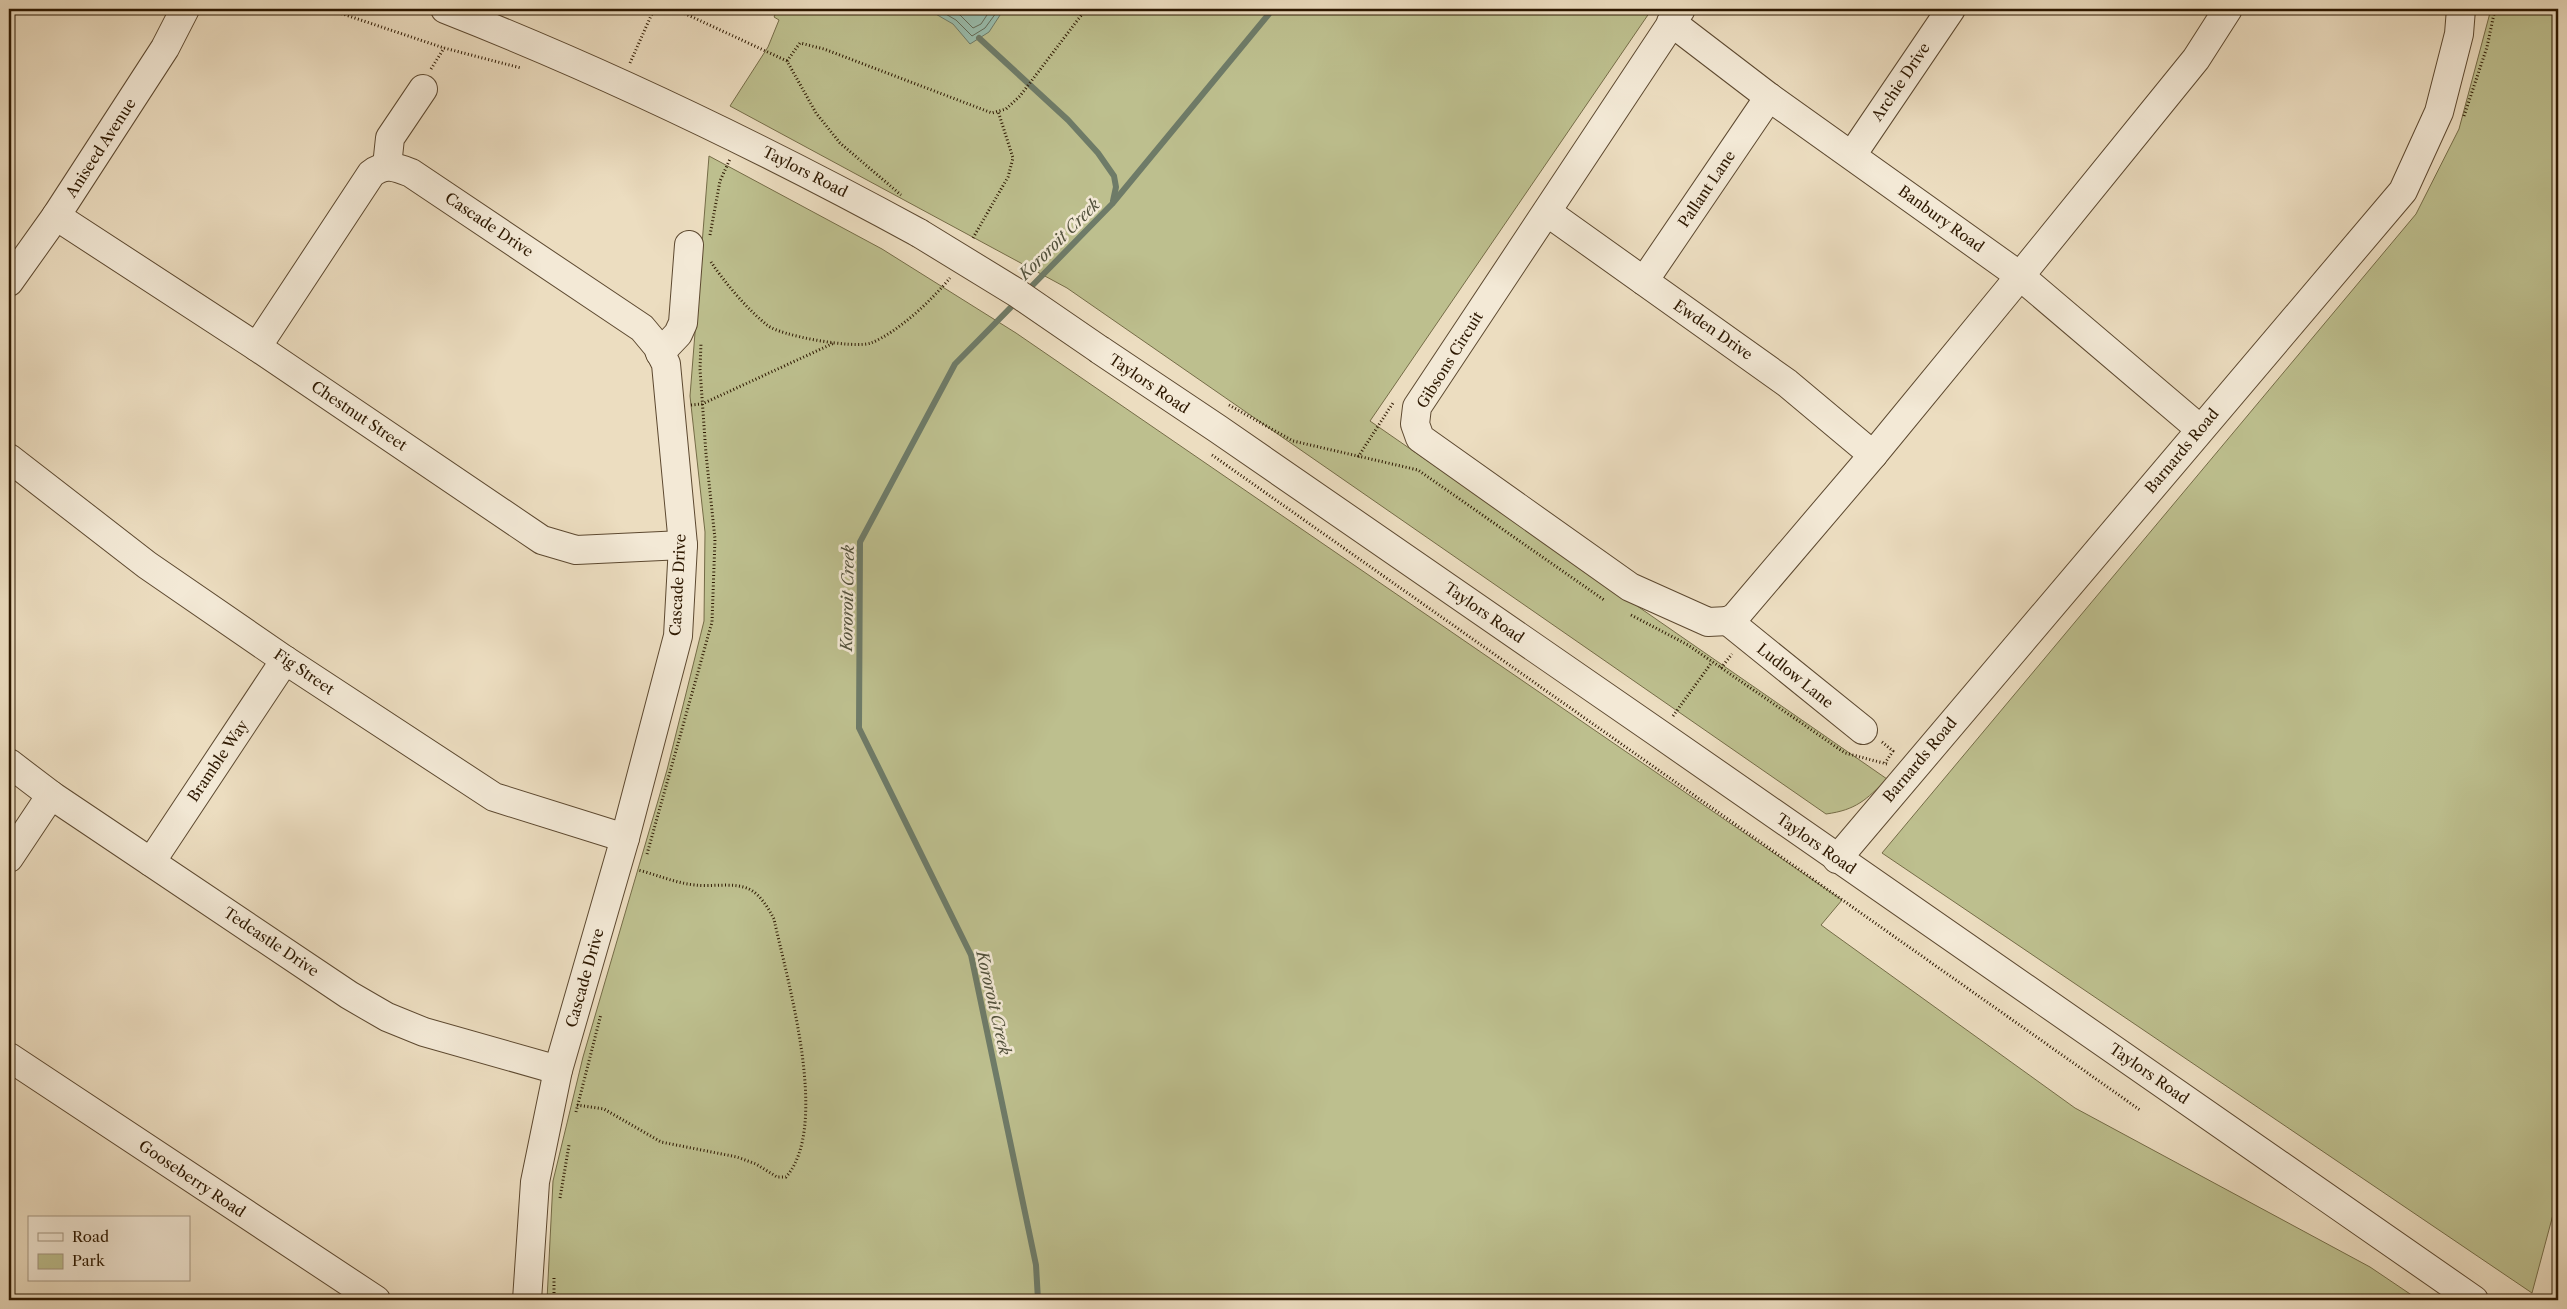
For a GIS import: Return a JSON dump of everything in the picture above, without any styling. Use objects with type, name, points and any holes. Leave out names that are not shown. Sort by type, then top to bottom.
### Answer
[{"type":"street","name":"Aniseed Avenue","points":[[9,282],[56,216],[165,48],[185,9]]},
{"type":"street","name":"Taylors Road","points":[[445,9],[621,82],[778,157],[919,233],[1017,293],[1218,429],[1661,735],[2474,1300]]},
{"type":"street","name":"Archie Drive","points":[[1852,155],[1951,9]]},
{"type":"street","points":[[1728,621],[1735,617],[1873,455],[2020,276],[2196,59],[2228,9]]},
{"type":"street","name":"Barnards Road","points":[[1837,859],[2403,191],[2439,112],[2459,34],[2461,9]]},
{"type":"street","name":"Banbury Road","points":[[1676,16],[1769,96],[2020,276],[2200,429]]},
{"type":"street","name":"Gibsons Circuit","points":[[1676,16],[1417,407],[1415,424],[1420,438],[1630,587],[1708,622],[1728,621]]},
{"type":"street","points":[[257,346],[371,174],[378,168],[387,166],[390,138],[423,89]]},
{"type":"street","name":"Pallant Lane","points":[[1644,281],[1769,96]]},
{"type":"street","name":"Cascade Drive","points":[[387,166],[394,166],[411,173],[628,318],[642,328],[666,364],[683,546],[678,636],[625,838],[558,1070],[535,1182],[526,1300]]},
{"type":"street","name":"Ewden Drive","points":[[1547,212],[1787,383],[1873,455]]},
{"type":"street","name":"Chestnut Street","points":[[56,216],[257,346],[542,540],[576,550],[683,546]]},
{"type":"street","points":[[660,353],[678,334],[683,322],[697,250]]},
{"type":"street","name":"Fig Street","points":[[9,458],[148,565],[285,660],[494,797],[625,838]]},
{"type":"street","name":"Ludlow Lane","points":[[1728,621],[1863,730]]},
{"type":"street","name":"Bramble Way","points":[[151,862],[285,660]]},
{"type":"street","name":"Tedcastle Drive","points":[[9,763],[51,795],[349,995],[387,1016],[424,1032],[558,1070]]},
{"type":"street","points":[[9,858],[51,795]]},
{"type":"street","name":"Gooseberry Road","points":[[9,1057],[376,1300]]},
{"type":"path","points":[[328,9],[444,48],[522,68]]},
{"type":"path","points":[[621,82],[654,9]]},
{"type":"path","points":[[674,9],[787,61],[816,114],[840,143],[902,196]]},
{"type":"path","points":[[787,61],[800,43],[824,49],[992,113],[1006,109],[1020,96],[1086,9]]},
{"type":"path","points":[[2463,119],[2486,48],[2495,9]]},
{"type":"path","points":[[969,245],[1008,177],[1013,158],[998,111]]},
{"type":"path","points":[[697,250],[768,326],[786,334],[836,343],[870,343],[909,319],[934,296],[955,270]]},
{"type":"path","points":[[702,404],[836,343]]},
{"type":"path","points":[[1358,457],[1399,394],[1417,407]]},
{"type":"path","points":[[1226,404],[1293,441],[1418,470],[1604,601]]},
{"type":"path","points":[[1209,452],[1214,459],[2140,1110]]},
{"type":"path","points":[[1630,615],[1688,645],[1845,753],[1885,763],[1905,778]]},
{"type":"path","points":[[1661,735],[1712,662]]},
{"type":"path","points":[[577,1105],[604,1109],[662,1142],[738,1157],[756,1164],[777,1177],[786,1177],[792,1170],[800,1151],[805,1114],[801,1040],[774,919],[768,908],[750,889],[735,886],[713,887],[678,883],[642,871]]},
{"type":"green space","points":[[778,9],[1652,9],[1370,421],[1887,779],[1860,803],[1845,810],[1826,814],[1067,288],[730,106],[768,47],[779,20],[774,17]]},
{"type":"green space","points":[[2491,9],[2558,9],[2558,1196],[2532,1293],[1882,853],[2416,214],[2459,129]]},
{"type":"green space","points":[[709,156],[882,249],[1016,333],[1842,900],[1821,925],[2075,1108],[2370,1267],[2419,1300],[547,1300],[553,1181],[583,1057],[667,770],[704,621],[705,532],[690,396]]},
{"type":"water","points":[[927,9],[1004,9],[989,32],[970,44],[953,24]]},
{"type":"waterway","name":"Kororoit Creek","points":[[1026,292],[1112,204],[1273,9]]},
{"type":"waterway","points":[[979,38],[1068,120],[1098,153],[1114,176],[1116,187],[1113,201]]},
{"type":"waterway","name":"Kororoit Creek","points":[[1017,301],[955,364],[860,542],[859,728],[971,955],[1036,1265],[1038,1300]]}]
